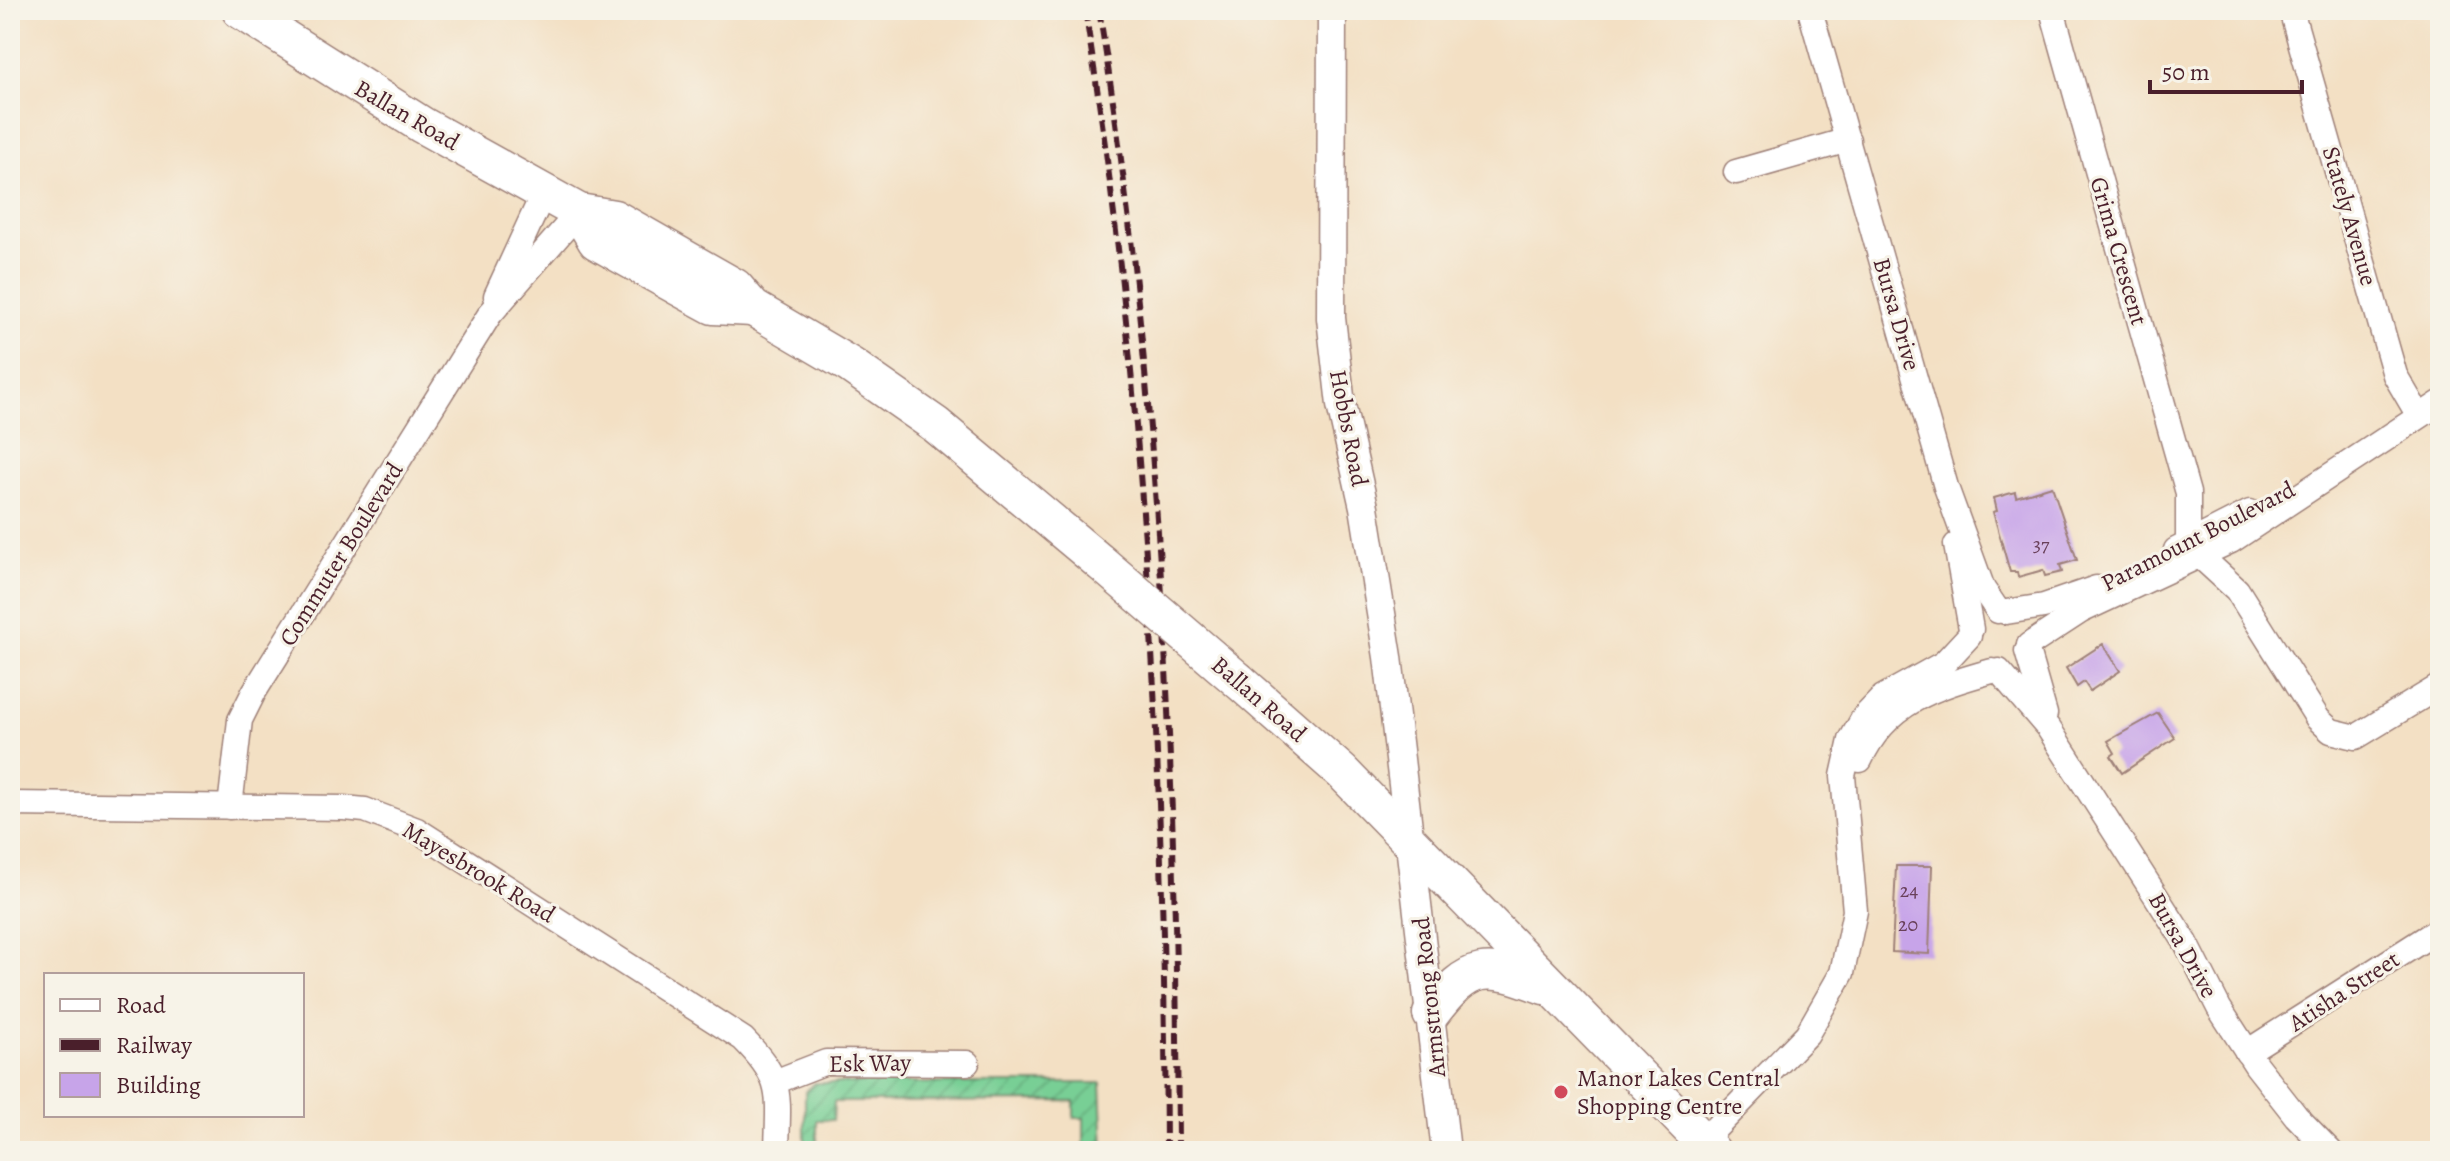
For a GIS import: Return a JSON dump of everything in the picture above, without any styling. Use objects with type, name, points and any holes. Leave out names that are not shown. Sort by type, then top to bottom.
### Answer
[{"type":"main road","name":"Ballan Road","points":[[240,10],[422,125],[579,212],[596,241],[713,306],[753,308],[850,365],[936,425],[1100,562],[1342,772],[1707,1146]]},
{"type":"main road","points":[[1431,1014],[1460,979],[1485,970],[1501,970],[1556,991]]},
{"type":"street","name":"Hobbs Road","points":[[1332,10],[1331,318],[1341,405],[1378,584],[1410,842]]},
{"type":"street","name":"Bursa Drive","points":[[1810,10],[1946,487],[1983,589],[2002,612]]},
{"type":"street","name":"Grima Crescent","points":[[2052,10],[2188,493],[2194,551]]},
{"type":"street","name":"Stately Avenue","points":[[2291,10],[2395,375],[2419,416]]},
{"type":"street","points":[[1736,172],[1848,140]]},
{"type":"street","name":"Commuter Boulevard","points":[[490,314],[511,257],[544,192]]},
{"type":"street","name":"Commuter Boulevard","points":[[230,807],[240,720],[254,692],[490,314],[579,212]]},
{"type":"street","name":"Paramount Boulevard","points":[[2028,648],[2081,611],[2226,534],[2383,441],[2440,403]]},
{"type":"street","name":"Bursa Drive","points":[[1946,487],[1970,633]]},
{"type":"street","name":"Grima Crescent","points":[[2188,493],[2202,513],[2226,534]]},
{"type":"street","points":[[2226,534],[2237,590]]},
{"type":"street","points":[[2194,551],[2237,590],[2318,719],[2331,731],[2356,737],[2440,686]]},
{"type":"street","name":"Paramount Boulevard","points":[[2002,612],[2071,598],[2194,551]]},
{"type":"street","points":[[1707,1146],[1807,1034],[1842,973],[1855,911],[1844,761],[1864,717],[1883,697],[1944,663],[1979,618],[2002,612],[2021,620],[2028,648],[2014,668],[1924,692],[1886,719],[1860,758],[1847,800]]},
{"type":"street","points":[[1970,633],[1971,654],[1983,667],[1996,671]]},
{"type":"street","name":"Bursa Drive","points":[[2028,648],[2049,729]]},
{"type":"street","name":"Bursa Drive","points":[[1996,671],[2049,729],[2186,943],[2219,1008],[2247,1052],[2296,1116],[2330,1151]]},
{"type":"street","name":"Mayesbrook Road","points":[[10,804],[355,809],[417,830],[743,1039],[767,1063],[777,1081]]},
{"type":"street","name":"Armstrong Road","points":[[1410,842],[1446,1151]]},
{"type":"street","name":"Atisha Street","points":[[2247,1052],[2440,929]]},
{"type":"street","name":"Esk Way","points":[[777,1081],[826,1062],[967,1063]]},
{"type":"street","points":[[777,1081],[777,1151]]},
{"type":"green space","points":[[814,1083],[1101,1083],[1104,1151],[1084,1151],[1084,1118],[1074,1118],[1074,1101],[834,1102],[833,1120],[817,1120],[817,1151],[805,1151],[805,1092]]},
{"type":"building","points":[[2052,486],[2077,560],[2060,565],[2062,572],[2045,576],[2043,570],[2018,577],[2017,572],[2010,572],[1993,512],[1997,511],[1994,498],[2015,492],[2016,497]]},
{"type":"building","points":[[2103,644],[2120,671],[2090,691],[2084,682],[2077,687],[2066,668]]},
{"type":"building","points":[[2158,713],[2175,738],[2122,773],[2111,756],[2115,753],[2108,741]]},
{"type":"building","points":[[1896,866],[1932,866],[1929,954],[1892,952]]},
{"type":"railway","points":[[1085,10],[1123,294],[1148,579],[1161,865],[1166,1151]]},
{"type":"railway","points":[[1099,10],[1137,295],[1161,579],[1174,864],[1178,1151]]},
{"type":"place","name":"Manor Lakes Central Shopping Centre","points":[[1561,1092]]}]
